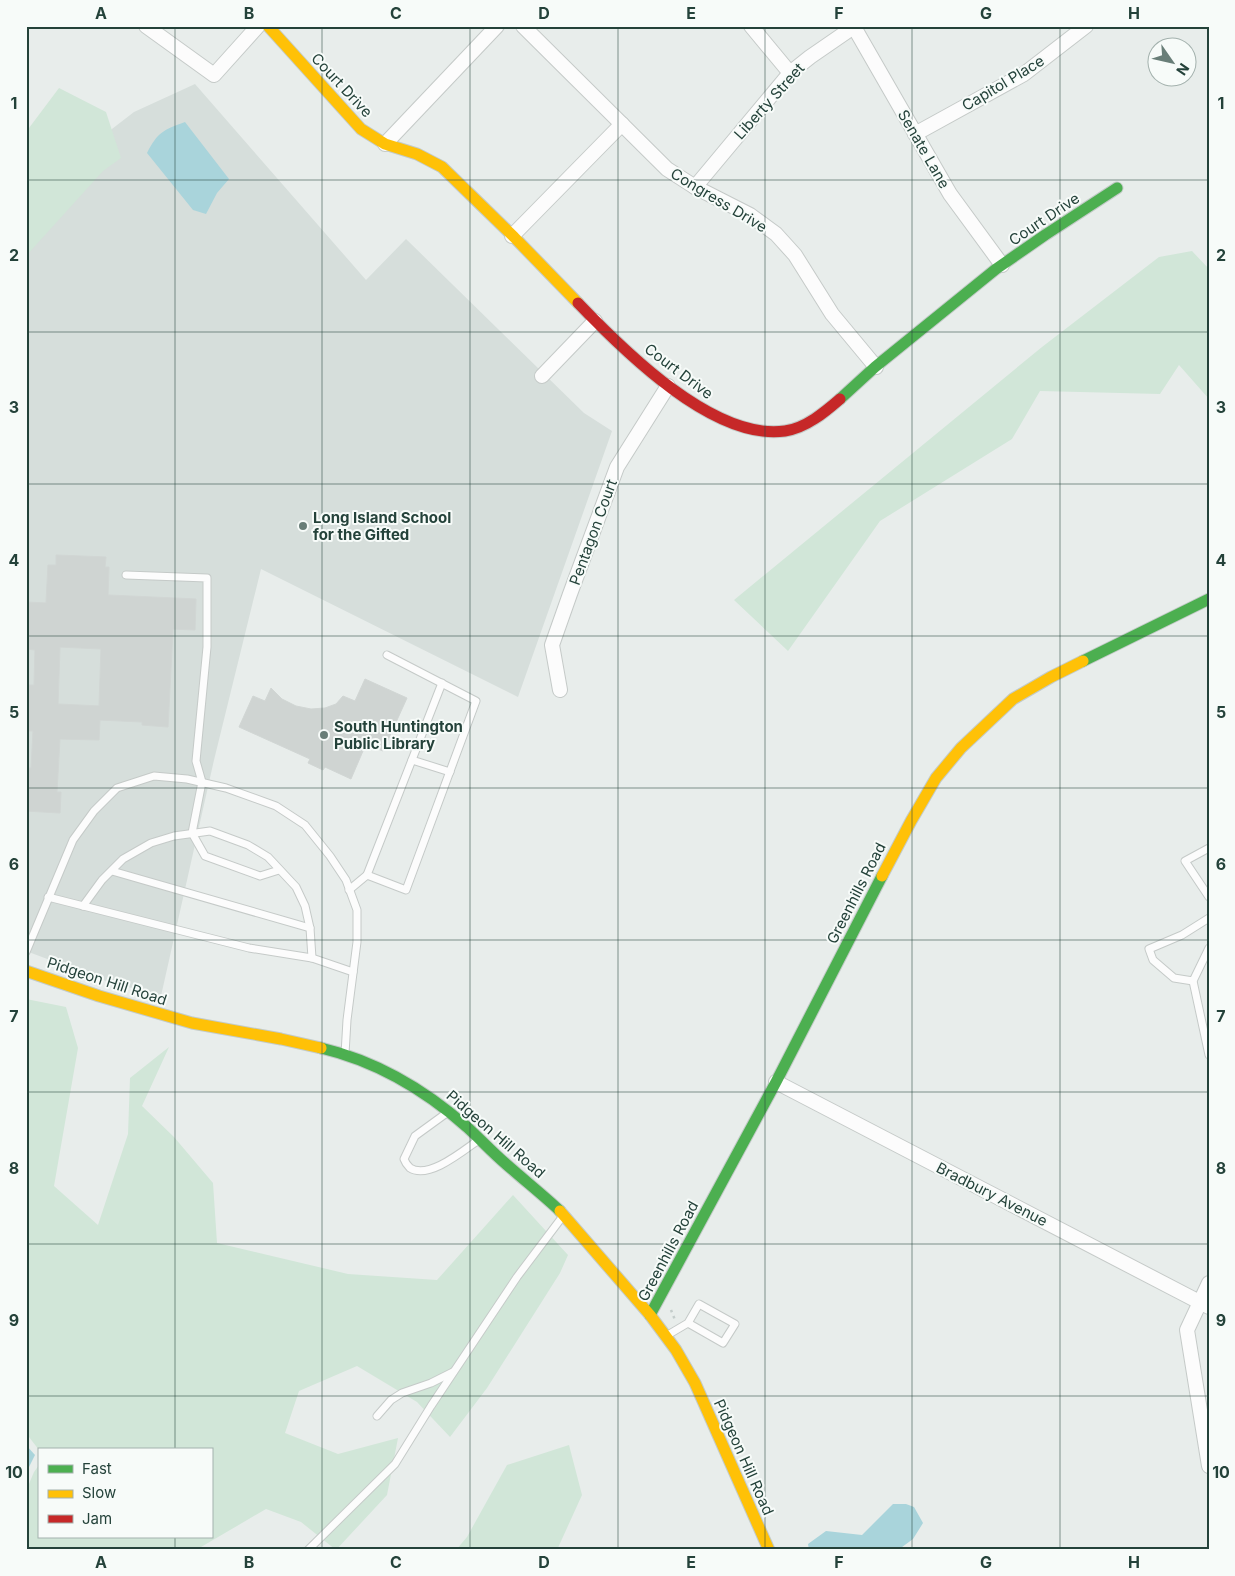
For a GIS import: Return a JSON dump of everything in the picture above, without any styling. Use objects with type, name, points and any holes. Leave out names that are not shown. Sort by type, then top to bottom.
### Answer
[{"type":"street","points":[[146,26],[214,75],[258,26]]},
{"type":"street","name":"Court Drive","points":[[268,26],[361,129],[385,144],[417,154],[442,167],[595,320],[668,386],[703,409],[734,425],[762,433],[785,431],[807,424],[824,412],[1002,264],[1117,188]]},
{"type":"street","points":[[385,144],[497,26]]},
{"type":"street","name":"Congress Drive","points":[[523,26],[667,169],[694,187],[750,215],[776,234],[795,255],[832,314],[876,367]]},
{"type":"street","points":[[751,26],[790,73]]},
{"type":"street","name":"Capitol Place","points":[[916,134],[1024,74],[1086,26]]},
{"type":"street","name":"Liberty Street","points":[[694,187],[790,73],[854,27]]},
{"type":"street","name":"Senate Lane","points":[[854,27],[950,194],[1002,264]]},
{"type":"street","points":[[512,236],[622,124]]},
{"type":"street","points":[[542,376],[595,320]]},
{"type":"street","name":"Pentagon Court","points":[[560,690],[552,645],[570,594],[617,467],[668,386]]},
{"type":"street","name":"Greenhills Road","points":[[650,1315],[776,1082],[911,821],[936,778],[960,748],[1013,700],[1051,677],[1209,599]]},
{"type":"street","name":"Pidgeon Hill Road","points":[[26,971],[99,996],[192,1023],[345,1054],[375,1066],[411,1085],[448,1112],[564,1215],[666,1336],[695,1383],[769,1550]]},
{"type":"street","name":"Bradbury Avenue","points":[[776,1082],[1204,1304]]},
{"type":"street","points":[[1209,1284],[1204,1304],[1187,1330],[1209,1466]]},
{"type":"lane","points":[[126,575],[207,578],[207,647],[196,761],[202,782],[192,833],[205,856],[260,876],[280,870]]},
{"type":"lane","points":[[367,875],[406,890],[476,701],[387,655]]},
{"type":"lane","points":[[349,890],[367,875],[442,683]]},
{"type":"lane","points":[[412,760],[450,772]]},
{"type":"lane","points":[[26,952],[73,840],[94,811],[117,788],[154,776],[202,782],[226,788],[276,806],[305,825],[330,856],[346,880],[357,910],[357,942],[347,1020],[345,1054]]},
{"type":"lane","points":[[83,906],[102,880],[123,859],[151,843],[174,836],[210,831],[248,845],[268,857],[296,887],[305,906],[310,928],[312,958]]},
{"type":"lane","points":[[1209,848],[1185,860],[1209,898]]},
{"type":"lane","points":[[112,870],[310,928]]},
{"type":"lane","points":[[48,897],[248,948],[312,958],[353,972]]},
{"type":"lane","points":[[1194,981],[1174,978],[1153,960],[1149,949],[1182,935],[1209,918]]},
{"type":"lane","points":[[1209,948],[1194,981],[1209,1055]]},
{"type":"lane","points":[[448,1112],[415,1136],[404,1159],[410,1168],[421,1172],[440,1166],[480,1139]]},
{"type":"lane","points":[[308,1550],[395,1464],[431,1406],[517,1277],[564,1215]]},
{"type":"lane","points":[[666,1336],[688,1323],[699,1304],[735,1324],[723,1343],[688,1323]]},
{"type":"lane","points":[[377,1416],[391,1400],[402,1393],[431,1383],[455,1370]]},
{"type":"shaded area","name":"Long Island School for the Gifted","points":[[195,84],[366,280],[406,239],[584,413],[612,431],[518,697],[261,569],[214,760],[161,996],[106,981],[26,951],[26,205],[47,179],[134,112]]},
{"type":"green space","points":[[59,88],[106,112],[121,158],[103,171],[26,256],[26,132]]},
{"type":"green space","points":[[1192,251],[1209,269],[1209,399],[1179,365],[1160,394],[1040,391],[1012,439],[880,521],[788,651],[734,600],[1042,347],[1159,257]]},
{"type":"green space","points":[[26,999],[66,1007],[78,1048],[54,1186],[98,1225],[128,1134],[130,1078],[169,1047],[142,1106],[174,1137],[213,1183],[217,1243],[348,1274],[437,1280],[513,1195],[568,1255],[560,1273],[487,1388],[450,1437],[417,1402],[357,1366],[299,1391],[285,1433],[338,1454],[398,1438],[387,1495],[336,1550],[301,1522],[266,1509],[201,1547],[200,1550],[26,1550],[26,1491],[38,1466],[38,1538],[212,1538],[212,1448],[38,1449],[29,1437],[26,1437]]},
{"type":"green space","points":[[569,1445],[582,1495],[557,1550],[456,1550],[467,1537],[507,1465]]},
{"type":"water","points":[[185,122],[229,179],[217,193],[206,214],[193,210],[147,153],[158,136],[171,127]]},
{"type":"water","points":[[26,1445],[35,1455],[26,1473]]},
{"type":"water","points":[[893,1504],[906,1504],[914,1507],[923,1523],[913,1539],[898,1550],[809,1550],[808,1544],[826,1531],[862,1535]]},
{"type":"building","points":[[56,555],[106,557],[105,567],[109,567],[108,595],[196,599],[195,630],[173,629],[168,727],[142,725],[142,722],[100,720],[99,740],[60,739],[57,792],[61,792],[60,813],[26,811],[26,768],[31,768],[33,731],[26,731],[26,685],[34,685],[35,650],[26,649],[26,602],[46,603],[48,565],[56,565]],"holes":[[[60,647],[101,649],[99,706],[58,704]]]},
{"type":"building","name":"South Huntington Public Library","points":[[365,679],[407,698],[383,751],[366,744],[351,779],[325,767],[323,770],[308,763],[310,759],[239,727],[253,696],[265,701],[271,688],[282,699],[296,706],[311,709],[325,708],[336,704],[343,696],[355,701]]},
{"type":"traffic: fast","points":[[840,399],[875,367],[996,269],[1117,188]]},
{"type":"traffic: fast","points":[[1083,661],[1209,599]]},
{"type":"traffic: fast","points":[[650,1315],[776,1082],[882,876]]},
{"type":"traffic: fast","points":[[321,1048],[380,1069],[417,1089],[467,1127],[560,1211]]},
{"type":"traffic: slow","points":[[268,26],[361,129],[385,144],[417,154],[442,167],[578,303]]},
{"type":"traffic: slow","points":[[882,876],[936,778],[961,748],[1013,699],[1083,661]]},
{"type":"traffic: slow","points":[[26,971],[99,996],[192,1023],[321,1048]]},
{"type":"traffic: slow","points":[[560,1211],[650,1315],[676,1350],[695,1383],[769,1550]]},
{"type":"traffic: jam","points":[[578,303],[620,345],[672,389],[700,408],[729,422],[758,430],[785,431],[808,423],[840,399]]},
{"type":"place","name":"Long Island School for the Gifted","points":[[303,526]]},
{"type":"place","name":"South Huntington Public Library","points":[[324,735]]}]
